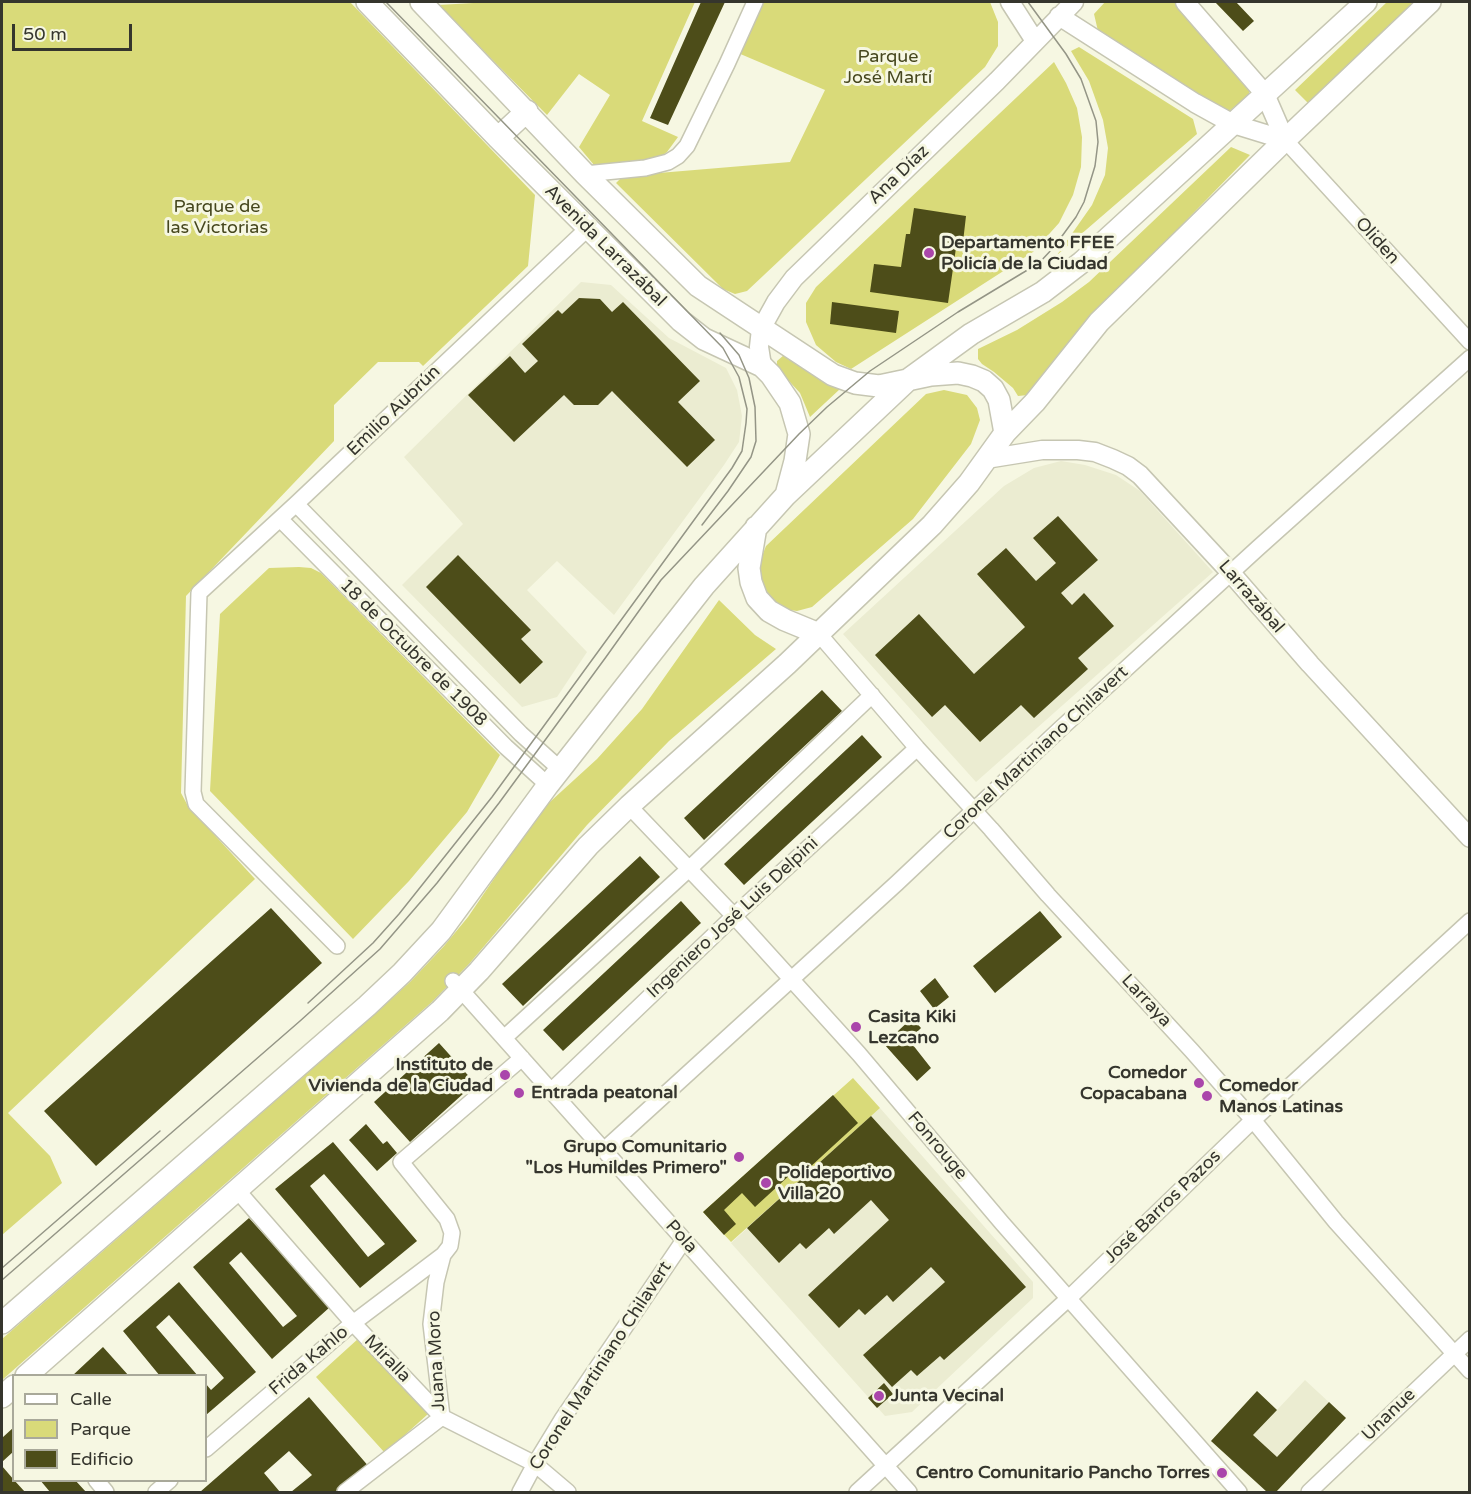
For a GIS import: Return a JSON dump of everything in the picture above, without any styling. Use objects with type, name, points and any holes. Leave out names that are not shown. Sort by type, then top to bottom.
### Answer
[{"type":"main road","name":"Avenida Larrazábal","points":[[367,2],[498,138],[690,330],[762,366],[782,388],[790,403],[799,434],[786,495]]},
{"type":"main road","name":"Avenida Larrazábal","points":[[421,2],[585,174],[698,286],[833,375],[855,383],[879,386],[909,379],[958,373],[984,381],[993,389],[999,400],[1005,433]]},
{"type":"main road","points":[[2,1323],[367,1006],[441,932],[554,777],[704,586],[786,495],[909,379],[971,334],[1043,292],[1082,262],[1366,2]]},
{"type":"main road","points":[[28,1374],[440,1011],[458,985],[588,846],[819,634],[932,525],[951,505],[1005,433],[1035,402],[1099,322],[1285,140],[1431,2]]},
{"type":"main road","points":[[498,138],[527,111]]},
{"type":"main road","points":[[756,526],[749,568],[757,598],[777,616],[819,634]]},
{"type":"street","points":[[585,174],[645,168],[668,162],[678,156],[687,146],[755,2]]},
{"type":"street","points":[[1010,2],[1035,41]]},
{"type":"street","name":"Ana Díaz","points":[[762,366],[759,347],[761,329],[776,302],[804,267],[997,81],[1074,2]]},
{"type":"street","points":[[1185,2],[1265,94],[1285,140]]},
{"type":"street","points":[[1059,16],[1195,103],[1233,124],[1285,140]]},
{"type":"street","name":"Oliden","points":[[1285,140],[1470,342]]},
{"type":"street","name":"Emilio Aubrún","points":[[337,946],[196,804],[193,792],[199,593],[587,228]]},
{"type":"street","name":"Coronel Martiniano Chilavert","points":[[604,1150],[974,811],[1066,723],[1470,358]]},
{"type":"street","name":"Larrazábal","points":[[986,459],[1060,449],[1095,452],[1128,466],[1152,486],[1310,664],[1470,838]]},
{"type":"street","name":"18 de Octubre de 1908","points":[[296,504],[521,734],[554,777]]},
{"type":"street","name":"18 de Octubre de 1908","points":[[280,519],[506,747],[554,777]]},
{"type":"street","name":"Larraya","points":[[819,634],[917,748],[1253,1120],[1336,1222],[1470,1371]]},
{"type":"street","points":[[504,1038],[690,868],[872,695]]},
{"type":"street","name":"Ingeniero José Luis Delpini","points":[[551,1091],[734,916],[917,748]]},
{"type":"street","name":"Fonrouge","points":[[629,806],[690,868],[791,978],[1239,1492]]},
{"type":"street","name":"José Barros Pazos","points":[[857,1492],[1069,1298],[1253,1120],[1470,921]]},
{"type":"street","name":"Pola","points":[[458,985],[909,1492]]},
{"type":"street","name":"Juana Moro","points":[[345,1492],[442,1418],[431,1324],[436,1282],[443,1255],[450,1246],[452,1233],[447,1219],[401,1162],[522,1058]]},
{"type":"street","name":"Miralla","points":[[236,1189],[353,1323],[442,1418],[535,1464],[567,1492]]},
{"type":"street","name":"Coronel Martiniano Chilavert","points":[[520,1492],[562,1418],[684,1240]]},
{"type":"street","name":"Frida Kahlo","points":[[207,1448],[353,1323],[443,1255]]},
{"type":"street","name":"Unanue","points":[[1309,1492],[1470,1339]]},
{"type":"street","points":[[156,1492],[168,1482]]},
{"type":"shaded area","points":[[581,282],[611,285],[669,338],[726,368],[737,390],[742,416],[739,442],[614,615],[557,561],[527,590],[587,652],[557,697],[522,707],[402,585],[463,524],[404,457]]},
{"type":"shaded area","points":[[1061,461],[1085,465],[1116,475],[1140,491],[1213,572],[976,782],[843,634],[1004,486],[1034,468]]},
{"type":"shaded area","points":[[880,1108],[1033,1282],[1033,1298],[912,1412],[885,1416],[731,1243]]},
{"type":"shaded area","points":[[1305,1380],[1346,1418],[1276,1492],[1267,1492],[1211,1441],[1257,1391],[1277,1410]]},
{"type":"green space","name":"Parque de las Victorias","points":[[2,2],[350,2],[535,195],[528,266],[423,366],[419,362],[378,362],[334,405],[334,441],[186,596],[181,793],[188,806],[255,879],[8,1113],[50,1156],[62,1183],[2,1235]]},
{"type":"green space","points":[[491,2],[695,2],[642,121],[678,137],[667,152],[655,161],[594,165],[579,147],[610,95],[579,74],[547,115],[438,5]]},
{"type":"green space","name":"Parque José Martí","points":[[758,2],[990,2],[998,22],[998,46],[985,67],[747,291],[735,294],[723,289],[616,183],[623,176],[790,162],[825,90],[731,50]]},
{"type":"green space","points":[[1105,2],[1174,2],[1249,83],[1249,95],[1228,112],[1219,110],[1098,31],[1094,14]]},
{"type":"green space","points":[[1387,2],[1417,2],[1308,103],[1295,90]]},
{"type":"green space","points":[[1079,47],[1193,119],[1197,134],[1057,255],[1092,205],[1105,175],[1108,148],[1103,120],[1089,81],[1071,51]]},
{"type":"green space","points":[[1054,62],[1077,108],[1082,137],[1081,167],[1073,195],[1059,223],[1033,252],[851,369],[836,362],[816,345],[806,322],[806,303],[816,287]]},
{"type":"green space","points":[[1231,147],[1250,155],[1095,314],[1028,395],[1018,396],[1013,388],[982,364],[978,359],[978,349],[1017,330],[1089,282]]},
{"type":"green space","points":[[784,355],[840,389],[810,417],[800,393],[777,368],[777,361]]},
{"type":"green space","points":[[944,390],[967,395],[977,408],[980,420],[971,444],[913,519],[812,607],[797,611],[783,609],[773,604],[758,581],[760,561],[766,546],[926,394]]},
{"type":"green space","points":[[269,568],[311,568],[321,573],[500,755],[467,812],[409,881],[353,939],[210,791],[220,614]]},
{"type":"green space","points":[[719,600],[755,635],[776,649],[669,741],[587,825],[469,964],[432,1002],[2,1380],[2,1339],[375,1014],[444,946],[468,917],[540,811],[597,759],[642,709]]},
{"type":"green space","name":"Polideportivo Villa 20","points":[[853,1078],[880,1108],[731,1242],[703,1212]]},
{"type":"green space","points":[[359,1338],[428,1414],[385,1453],[316,1377]]},
{"type":"building","points":[[701,2],[725,2],[668,125],[650,118]]},
{"type":"building","points":[[1215,2],[1236,2],[1254,21],[1243,31]]},
{"type":"building","name":"Departamento FFEE Policía de la Ciudad","points":[[914,208],[966,216],[963,242],[957,241],[948,303],[870,292],[874,264],[901,267],[906,234],[910,234]]},
{"type":"building","points":[[579,298],[600,299],[612,312],[623,302],[700,381],[678,402],[715,440],[687,467],[612,391],[598,405],[574,405],[564,395],[514,442],[468,395],[510,356],[525,373],[538,361],[522,344],[558,310],[562,314]]},
{"type":"building","points":[[832,302],[899,311],[896,333],[830,324]]},
{"type":"building","points":[[1058,516],[1098,560],[1061,593],[1072,605],[1084,593],[1114,626],[1078,658],[1088,669],[1034,718],[1021,705],[980,742],[945,705],[932,717],[875,655],[919,614],[974,674],[1025,627],[977,574],[1006,548],[1036,581],[1056,563],[1033,538]]},
{"type":"building","points":[[458,555],[531,630],[521,639],[543,662],[520,684],[426,587]]},
{"type":"building","points":[[822,690],[842,711],[704,840],[684,818]]},
{"type":"building","points":[[862,735],[882,757],[744,885],[724,864]]},
{"type":"building","points":[[640,856],[660,877],[523,1006],[502,984]]},
{"type":"building","points":[[681,901],[701,923],[563,1051],[543,1030]]},
{"type":"building","points":[[271,908],[322,963],[96,1166],[44,1111]]},
{"type":"building","points":[[1040,911],[1062,937],[995,993],[973,966]]},
{"type":"building","points":[[935,978],[949,997],[934,1009],[920,991]]},
{"type":"building","points":[[912,1018],[921,1028],[909,1040],[931,1068],[917,1081],[884,1044]]},
{"type":"building","points":[[439,1043],[475,1083],[410,1142],[374,1102]]},
{"type":"building","name":"Polideportivo Villa 20","points":[[833,1095],[858,1123],[796,1180],[791,1174],[755,1207],[742,1193],[724,1210],[736,1224],[724,1235],[703,1212]]},
{"type":"building","points":[[871,1116],[1026,1287],[944,1360],[940,1356],[917,1376],[911,1370],[892,1387],[863,1355],[945,1282],[931,1267],[893,1302],[887,1295],[865,1315],[859,1309],[839,1328],[808,1295],[889,1220],[871,1200],[834,1234],[829,1228],[806,1249],[800,1243],[779,1263],[747,1228]]},
{"type":"building","points":[[366,1124],[383,1144],[387,1141],[397,1153],[377,1171],[349,1140]]},
{"type":"building","points":[[333,1142],[417,1241],[360,1288],[275,1189]],"holes":[[[324,1174],[385,1244],[368,1257],[310,1186]]]},
{"type":"building","points":[[249,1218],[330,1307],[272,1359],[193,1267]],"holes":[[[241,1252],[297,1316],[283,1327],[229,1263]]]},
{"type":"building","points":[[179,1282],[256,1372],[207,1414],[207,1385],[211,1390],[224,1378],[169,1315],[156,1327],[196,1374],[158,1374],[123,1331]]},
{"type":"building","points":[[103,1347],[127,1374],[74,1374]]},
{"type":"building","points":[[884,1383],[893,1394],[877,1408],[868,1398]]},
{"type":"building","points":[[1257,1391],[1277,1410],[1253,1435],[1277,1457],[1329,1402],[1346,1418],[1276,1492],[1267,1492],[1211,1441]]},
{"type":"building","points":[[309,1397],[370,1468],[341,1492],[291,1492],[312,1475],[289,1451],[264,1473],[280,1492],[200,1492]]},
{"type":"building","points":[[12,1429],[12,1453],[2,1462],[2,1438]]},
{"type":"building","points":[[2,1466],[12,1478],[12,1482],[16,1482],[25,1492],[2,1492]]},
{"type":"building","points":[[42,1482],[77,1482],[86,1492],[50,1492]]},
{"type":"tram line","points":[[308,1003],[373,943],[399,914],[492,797],[732,468],[742,451],[746,423],[747,409],[739,377],[723,348],[386,2]]},
{"type":"tram line","points":[[2,1280],[380,949],[437,883],[499,803],[661,580],[799,434],[870,371],[958,312],[1039,263],[1054,247],[1084,202],[1095,166],[1098,142],[1096,121],[1081,79],[1066,54],[1028,2]]},
{"type":"tram line","points":[[702,525],[751,457],[756,441],[755,407],[749,378],[739,355],[720,333]]},
{"type":"tram line","points":[[2,1268],[160,1131]]},
{"type":"place","name":"Departamento FFEE Policía de la Ciudad","points":[[929,253]]},
{"type":"place","name":"Casita Kiki Lezcano","points":[[856,1027]]},
{"type":"place","name":"Instituto de Vivienda de la Ciudad","points":[[505,1075]]},
{"type":"place","name":"Comedor Copacabana","points":[[1199,1083]]},
{"type":"place","name":"Entrada peatonal","points":[[519,1093]]},
{"type":"place","name":"Comedor Manos Latinas","points":[[1207,1096]]},
{"type":"place","name":"Grupo Comunitario \"Los Humildes Primero\"","points":[[739,1157]]},
{"type":"place","name":"Polideportivo Villa 20","points":[[766,1183]]},
{"type":"place","name":"Junta Vecinal","points":[[879,1396]]},
{"type":"place","name":"Centro Comunitario Pancho Torres","points":[[1222,1473]]}]
